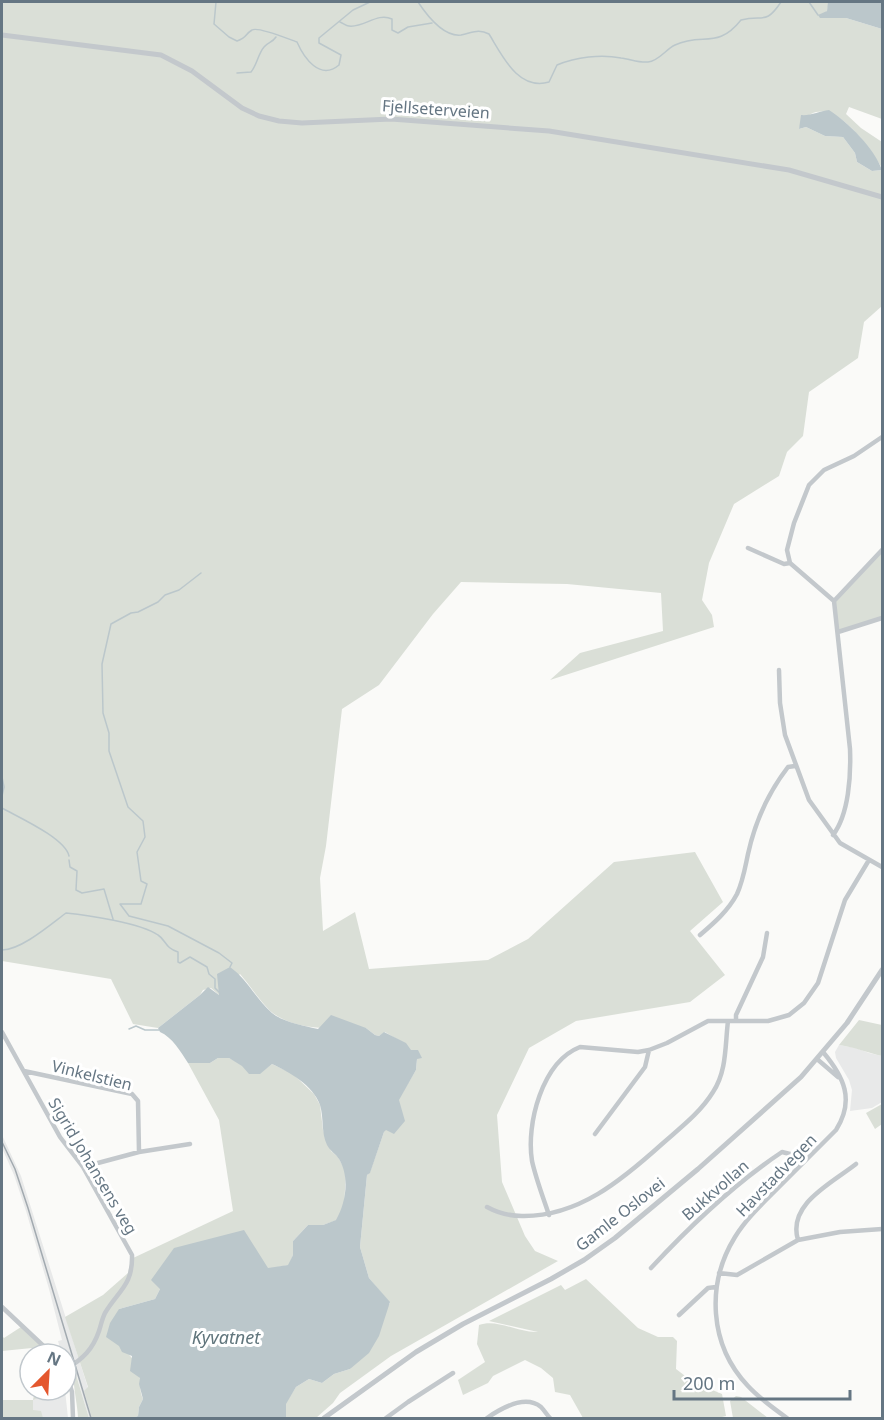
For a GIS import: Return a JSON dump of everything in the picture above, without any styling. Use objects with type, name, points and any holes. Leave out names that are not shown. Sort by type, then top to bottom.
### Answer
[{"type":"street","name":"Fjellseterveien","points":[[2,35],[161,55],[192,71],[242,108],[259,116],[279,121],[302,123],[391,119],[549,131],[778,168],[882,198]]},
{"type":"street","points":[[833,835],[838,828],[851,772],[834,601],[790,563],[787,550],[794,523],[809,485],[824,470],[854,456],[882,437]]},
{"type":"street","points":[[748,548],[784,564],[790,563]]},
{"type":"street","points":[[834,601],[882,550]]},
{"type":"street","points":[[838,632],[882,618]]},
{"type":"street","points":[[779,670],[781,716],[795,766],[809,800],[833,835],[849,850],[882,867]]},
{"type":"street","points":[[700,935],[717,921],[736,896],[745,874],[760,812],[776,782],[788,767],[795,766]]},
{"type":"street","points":[[549,1215],[532,1160],[534,1112],[550,1075],[567,1055],[580,1047],[628,1052],[649,1050],[708,1021],[752,1022],[789,1015],[804,1003],[818,983],[845,900],[869,860]]},
{"type":"street","points":[[736,1020],[736,1015],[763,957],[767,933]]},
{"type":"street","name":"Gamle Oslovei","points":[[324,1419],[416,1352],[463,1324],[551,1280],[615,1238],[782,1096],[847,1023],[882,970]]},
{"type":"street","points":[[487,1207],[512,1216],[549,1215],[602,1192],[626,1176],[696,1114],[714,1091],[725,1059],[728,1021]]},
{"type":"street","name":"Sigrid Johansens veg","points":[[2,1032],[60,1137],[83,1167],[132,1255],[132,1270],[127,1283],[104,1315],[93,1347],[78,1362]]},
{"type":"street","points":[[596,1134],[645,1067],[649,1050]]},
{"type":"street","name":"Havstadvegen","points":[[787,1419],[747,1386],[730,1363],[722,1346],[717,1325],[716,1287],[725,1255],[735,1236],[749,1218],[836,1130],[842,1119],[846,1095],[836,1068],[823,1052]]},
{"type":"street","points":[[817,1059],[841,1080]]},
{"type":"street","name":"Vinkelstien","points":[[24,1071],[132,1094],[138,1101],[139,1152]]},
{"type":"street","points":[[83,1167],[139,1152],[190,1144]]},
{"type":"street","name":"Bukkvollan","points":[[651,1268],[677,1240],[759,1167],[782,1152],[790,1154],[801,1165]]},
{"type":"street","points":[[798,1240],[796,1223],[804,1204],[856,1164]]},
{"type":"street","points":[[719,1273],[737,1275],[798,1240],[840,1232],[882,1229]]},
{"type":"street","points":[[679,1315],[708,1287],[716,1287]]},
{"type":"street","points":[[2,1307],[39,1342]]},
{"type":"street","points":[[386,1419],[408,1402],[453,1374]]},
{"type":"street","points":[[72,1402],[73,1419]]},
{"type":"street","points":[[486,1419],[508,1406],[523,1402],[542,1407],[550,1419]]},
{"type":"shaded area","points":[[2,2],[829,2],[827,11],[820,18],[846,18],[882,29],[882,119],[849,107],[846,114],[861,128],[882,142],[882,168],[852,129],[832,114],[821,112],[811,114],[799,129],[806,127],[825,136],[843,137],[855,153],[857,162],[872,171],[882,170],[882,306],[864,322],[858,358],[809,392],[803,436],[787,452],[779,476],[734,504],[709,563],[702,600],[712,615],[714,627],[550,680],[580,653],[663,631],[661,593],[567,584],[461,582],[433,614],[379,685],[342,709],[326,846],[320,878],[323,931],[355,912],[369,969],[488,960],[528,939],[614,862],[695,852],[723,902],[690,931],[725,975],[690,1002],[576,1021],[529,1048],[497,1115],[502,1182],[525,1236],[535,1251],[558,1261],[391,1356],[340,1393],[333,1403],[316,1418],[286,1418],[285,1404],[296,1387],[309,1379],[322,1383],[334,1374],[350,1369],[390,1303],[369,1278],[360,1247],[367,1175],[398,1100],[416,1070],[417,1059],[403,1043],[385,1032],[379,1036],[366,1028],[319,1028],[284,1020],[270,1011],[240,974],[219,995],[211,988],[203,990],[200,995],[158,1028],[133,1024],[111,979],[2,961]]},
{"type":"shaded area","points":[[882,550],[882,618],[838,632],[834,601]]},
{"type":"shaded area","points":[[859,1020],[882,1025],[882,1056],[839,1045]]},
{"type":"shaded area","points":[[839,1045],[882,1056],[882,1102],[872,1108],[850,1111],[852,1090],[836,1058],[835,1052]]},
{"type":"shaded area","points":[[218,1058],[229,1058],[260,1073],[272,1064],[293,1074],[314,1094],[320,1105],[323,1130],[331,1151],[338,1157],[346,1172],[344,1207],[337,1220],[323,1225],[308,1225],[293,1241],[293,1255],[289,1265],[160,1289],[155,1299],[119,1309],[120,1346],[138,1369],[143,1399],[138,1416],[133,1418],[92,1418],[84,1391],[88,1387],[78,1357],[78,1342],[73,1342],[65,1317],[103,1295],[128,1273],[131,1259],[233,1211],[219,1120],[188,1063],[210,1063]]},
{"type":"shaded area","points":[[882,1104],[882,1124],[875,1129],[866,1113]]},
{"type":"shaded area","points":[[2,1135],[21,1176],[73,1342],[58,1342],[62,1340],[49,1289],[14,1175],[2,1148]]},
{"type":"shaded area","points":[[586,1279],[638,1328],[658,1337],[673,1337],[677,1341],[676,1369],[693,1382],[722,1394],[726,1416],[718,1418],[583,1418],[570,1395],[555,1392],[553,1378],[541,1368],[525,1360],[493,1376],[488,1383],[463,1395],[458,1380],[485,1362],[477,1344],[479,1325],[493,1323],[538,1332],[489,1321],[561,1285],[565,1290]]},
{"type":"shaded area","points":[[21,1327],[37,1342],[18,1342],[18,1349],[2,1351],[2,1336],[4,1338]]},
{"type":"shaded area","points":[[78,1356],[95,1418],[89,1418],[78,1380]]},
{"type":"shaded area","points":[[78,1381],[89,1418],[78,1418],[76,1402],[78,1402]]},
{"type":"shaded area","points":[[736,1396],[741,1397],[768,1418],[733,1418],[730,1401]]},
{"type":"shaded area","points":[[2,1400],[33,1402],[33,1410],[41,1411],[43,1418],[2,1418]]},
{"type":"shaded area","points":[[33,1402],[66,1402],[68,1418],[33,1418]]},
{"type":"water","points":[[828,2],[882,2],[882,29],[846,18],[820,18],[818,15],[827,11]]},
{"type":"water","points":[[829,110],[860,137],[873,153],[882,170],[872,171],[857,162],[855,153],[843,137],[825,136],[806,127],[799,129],[801,115]]},
{"type":"water","name":"Kyvatnet","points":[[230,967],[272,1013],[282,1019],[318,1029],[331,1015],[366,1028],[375,1035],[379,1036],[384,1032],[406,1043],[411,1050],[418,1050],[422,1058],[417,1059],[416,1070],[399,1100],[405,1121],[394,1134],[386,1130],[384,1132],[370,1173],[367,1175],[360,1247],[369,1278],[390,1302],[379,1336],[369,1353],[350,1369],[334,1374],[322,1383],[309,1379],[296,1387],[286,1404],[286,1418],[133,1418],[138,1416],[143,1399],[139,1384],[140,1378],[130,1371],[132,1356],[122,1352],[119,1346],[106,1337],[110,1323],[119,1309],[155,1299],[160,1289],[151,1280],[174,1248],[244,1230],[268,1268],[288,1265],[293,1255],[293,1241],[308,1225],[323,1225],[336,1220],[344,1198],[345,1174],[338,1157],[327,1145],[317,1098],[306,1085],[272,1064],[260,1074],[249,1074],[242,1066],[229,1058],[218,1058],[210,1063],[188,1063],[176,1045],[158,1028],[208,987],[219,995],[217,974]]},
{"type":"waterway","points":[[216,2],[214,24],[229,37],[237,41],[255,29],[273,33],[297,42],[308,61],[319,69],[325,70],[339,65],[341,55],[319,43],[319,38],[353,10],[370,2]]},
{"type":"waterway","points":[[418,2],[436,24],[454,35],[478,31],[489,34],[512,69],[528,81],[538,83],[549,82],[557,65],[580,58],[605,56],[641,62],[652,61],[685,41],[717,38],[741,20],[767,17],[781,2]]},
{"type":"waterway","points":[[809,2],[818,15]]},
{"type":"waterway","points":[[340,22],[348,26],[355,26],[386,17],[392,19],[392,30],[398,33],[408,27],[432,23]]},
{"type":"waterway","points":[[237,73],[251,72],[262,50],[276,37]]},
{"type":"waterway","points":[[201,573],[179,590],[165,595],[158,602],[111,624],[102,664],[103,713],[109,733],[109,751],[128,807],[143,821],[145,837],[137,852],[141,881],[147,884],[141,904],[120,904],[129,916],[168,926],[219,953],[232,963],[230,967]]},
{"type":"waterway","points":[[2,777],[4,787],[2,796]]},
{"type":"waterway","points":[[2,808],[50,835],[66,849],[69,856]]},
{"type":"waterway","points":[[69,860],[70,867],[77,871],[76,890],[82,893],[104,889],[113,919]]},
{"type":"waterway","points":[[2,950],[18,946],[66,913],[114,920],[158,935],[178,952],[178,962],[190,957],[207,967],[209,974],[215,979],[215,988],[220,993]]},
{"type":"waterway","points":[[129,1029],[136,1026],[145,1030],[159,1030]]},
{"type":"tram line","points":[[2,1142],[15,1169],[28,1208],[91,1418]]}]
